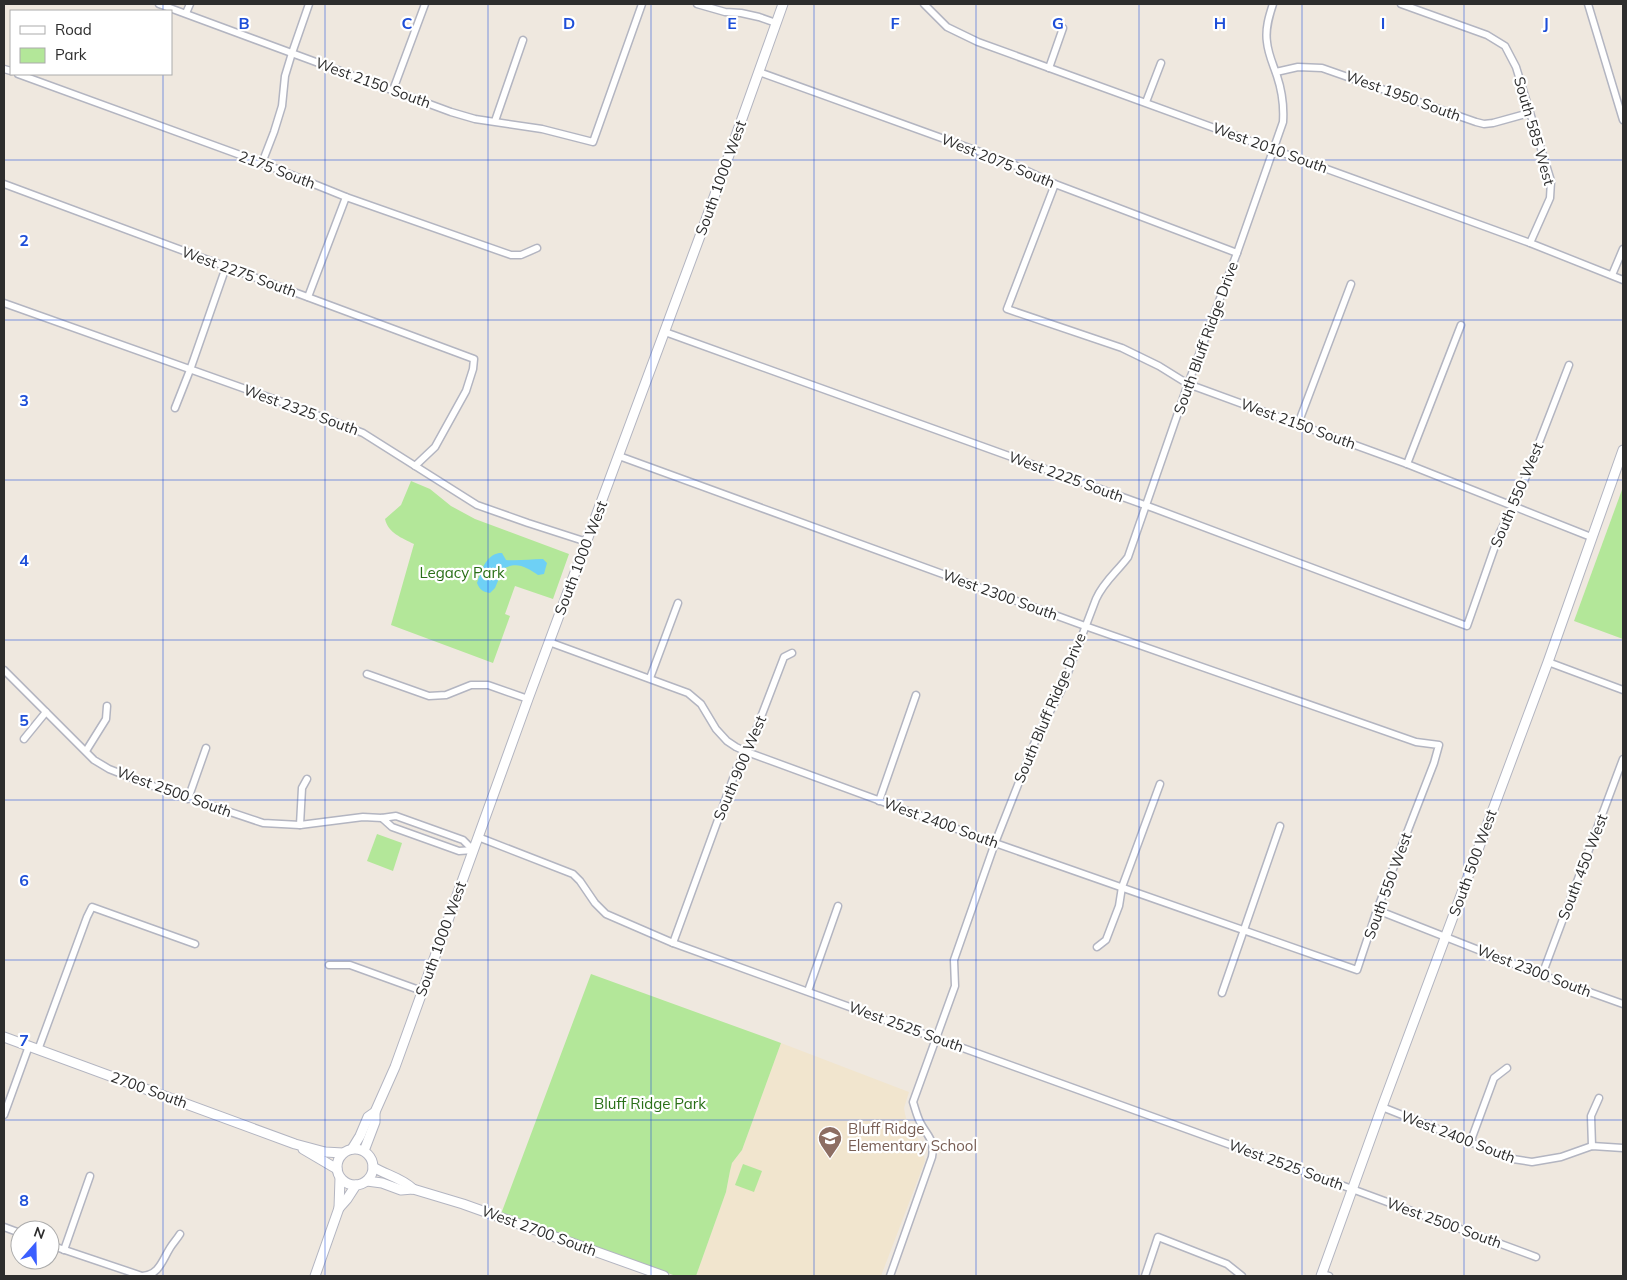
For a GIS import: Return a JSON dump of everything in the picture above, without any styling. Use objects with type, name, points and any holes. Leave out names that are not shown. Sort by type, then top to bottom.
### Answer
[{"type":"main road","name":"South 1000 West","points":[[364,1151],[375,1122],[375,1112],[395,1067],[528,699],[665,332],[783,4]]},
{"type":"main road","name":"South 500 West","points":[[1324,1275],[1352,1189],[1548,662],[1623,450]]},
{"type":"main road","name":"2700 South","points":[[4,1037],[294,1144]]},
{"type":"main road","name":"South 1000 West","points":[[352,1149],[368,1117],[375,1112]]},
{"type":"main road","points":[[294,1144],[325,1152],[343,1153],[352,1149],[364,1151],[370,1157],[373,1167],[372,1172],[366,1181],[356,1185],[347,1183],[339,1173],[294,1144]]},
{"type":"main road","points":[[315,1276],[338,1208],[338,1160],[343,1153]]},
{"type":"main road","name":"West 2700 South","points":[[373,1167],[406,1182],[413,1189]]},
{"type":"main road","name":"West 2700 South","points":[[366,1181],[382,1183],[401,1190],[413,1189],[463,1204],[664,1276]]},
{"type":"main road","points":[[338,1208],[347,1199],[356,1185]]},
{"type":"street","name":"West 2150 South","points":[[159,4],[451,112],[475,119],[542,129],[593,142],[642,4]]},
{"type":"street","points":[[186,13],[190,4]]},
{"type":"street","points":[[262,163],[282,106],[285,76],[309,4]]},
{"type":"street","points":[[393,90],[425,4]]},
{"type":"street","points":[[696,4],[725,12],[759,17],[776,23]]},
{"type":"street","name":"West 2010 South","points":[[924,4],[947,27],[978,42],[1530,243],[1623,280]]},
{"type":"street","name":"South Bluff Ridge Drive","points":[[890,1276],[932,1157],[932,1141],[920,1124],[912,1102],[955,986],[954,960],[995,843],[1038,734],[1061,691],[1101,588],[1128,557],[1188,384],[1283,122],[1284,106],[1276,72],[1268,54],[1266,41],[1268,21],[1273,4]]},
{"type":"street","name":"South 585 West","points":[[1401,4],[1487,35],[1505,46],[1516,67],[1552,188],[1550,198],[1530,243]]},
{"type":"street","points":[[1588,4],[1623,120]]},
{"type":"street","points":[[1049,68],[1063,28]]},
{"type":"street","points":[[495,122],[523,40]]},
{"type":"street","points":[[1146,102],[1161,63]]},
{"type":"street","name":"West 1950 South","points":[[1276,72],[1298,67],[1322,68],[1484,124],[1529,113]]},
{"type":"street","name":"West 2075 South","points":[[759,72],[1008,162],[1055,184],[1237,253]]},
{"type":"street","name":"2175 South","points":[[21,75],[262,163],[346,197],[511,255],[521,255],[537,248]]},
{"type":"street","name":"West 2275 South","points":[[4,184],[474,359],[466,391],[435,446],[416,466]]},
{"type":"street","name":"West 2150 South","points":[[1055,184],[1007,309],[1122,348],[1188,384],[1407,464],[1591,537]]},
{"type":"street","points":[[308,297],[346,197]]},
{"type":"street","points":[[1612,275],[1623,249]]},
{"type":"street","points":[[175,408],[226,267]]},
{"type":"street","points":[[1298,424],[1351,284]]},
{"type":"street","name":"West 2325 South","points":[[4,304],[363,433],[477,505],[587,542]]},
{"type":"street","points":[[1407,464],[1461,325]]},
{"type":"street","name":"West 2225 South","points":[[665,332],[1146,506],[1467,626]]},
{"type":"street","name":"South 550 West","points":[[1467,626],[1500,532],[1515,506],[1569,365]]},
{"type":"street","name":"West 2300 South","points":[[619,456],[1085,626],[1416,742],[1439,745]]},
{"type":"street","points":[[650,678],[678,603]]},
{"type":"street","name":"West 2400 South","points":[[549,642],[688,692],[702,704],[716,729],[727,741],[747,752],[995,843],[1357,970]]},
{"type":"street","name":"South 900 West","points":[[673,943],[738,764],[747,752],[784,657],[792,653]]},
{"type":"street","points":[[1548,662],[1623,690]]},
{"type":"street","name":"West 2500 South","points":[[4,670],[94,760],[109,769],[188,799],[263,823],[300,825],[363,817],[382,818],[396,816],[463,840],[473,850]]},
{"type":"street","points":[[367,674],[429,696],[446,696],[471,685],[488,685],[528,699]]},
{"type":"street","points":[[878,801],[916,695]]},
{"type":"street","points":[[86,751],[106,719],[107,706]]},
{"type":"street","points":[[24,739],[46,712]]},
{"type":"street","name":"South 550 West","points":[[1357,970],[1377,910],[1434,763],[1439,745]]},
{"type":"street","points":[[188,799],[206,748]]},
{"type":"street","name":"South 450 West","points":[[1542,975],[1623,759]]},
{"type":"street","points":[[300,825],[302,788],[307,779]]},
{"type":"street","points":[[1097,947],[1106,940],[1119,906],[1122,887],[1160,784]]},
{"type":"street","points":[[382,818],[392,827],[459,851],[473,850]]},
{"type":"street","points":[[1222,993],[1280,826]]},
{"type":"street","name":"West 2525 South","points":[[478,837],[573,874],[606,914],[673,943],[1352,1189]]},
{"type":"street","points":[[808,991],[838,906]]},
{"type":"street","points":[[4,1115],[34,1048],[92,907],[195,944]]},
{"type":"street","name":"West 2300 South","points":[[1377,910],[1542,975],[1623,1004]]},
{"type":"street","points":[[328,965],[350,965],[422,991]]},
{"type":"street","points":[[1470,1143],[1494,1078],[1507,1068]]},
{"type":"street","points":[[1592,1146],[1591,1116],[1599,1098]]},
{"type":"street","name":"West 2400 South","points":[[1382,1107],[1513,1159],[1532,1162],[1561,1157],[1592,1146],[1623,1148]]},
{"type":"street","points":[[64,1250],[90,1176]]},
{"type":"street","name":"West 2500 South","points":[[1352,1189],[1536,1257]]},
{"type":"street","points":[[60,1249],[142,1276],[148,1275],[161,1266],[180,1234]]},
{"type":"street","points":[[1145,1276],[1158,1237],[1227,1264],[1242,1276]]},
{"type":"shaded area","name":"Bluff Ridge Elementary School","points":[[781,1043],[909,1092],[904,1108],[905,1114],[908,1125],[922,1144],[925,1161],[881,1276],[696,1276],[726,1192],[732,1163],[742,1150]]},
{"type":"green space","name":"Legacy Park","points":[[411,481],[430,489],[451,506],[475,519],[569,554],[553,599],[515,586],[505,614],[510,616],[493,663],[391,625],[414,544],[392,531],[385,519],[401,505]]},
{"type":"green space","points":[[1623,487],[1623,639],[1574,621]]},
{"type":"green space","points":[[377,834],[402,843],[393,871],[367,861]]},
{"type":"green space","name":"Bluff Ridge Park","points":[[591,974],[781,1043],[742,1150],[732,1163],[726,1192],[696,1276],[676,1276],[501,1214]]},
{"type":"green space","points":[[743,1164],[762,1171],[754,1192],[735,1185]]},
{"type":"water","points":[[502,553],[506,560],[543,559],[547,563],[544,574],[538,575],[521,566],[513,565],[503,569],[495,588],[490,593],[484,591],[477,583],[487,560]]},
{"type":"place","name":"Bluff Ridge Elementary School","points":[[830,1159]]}]
